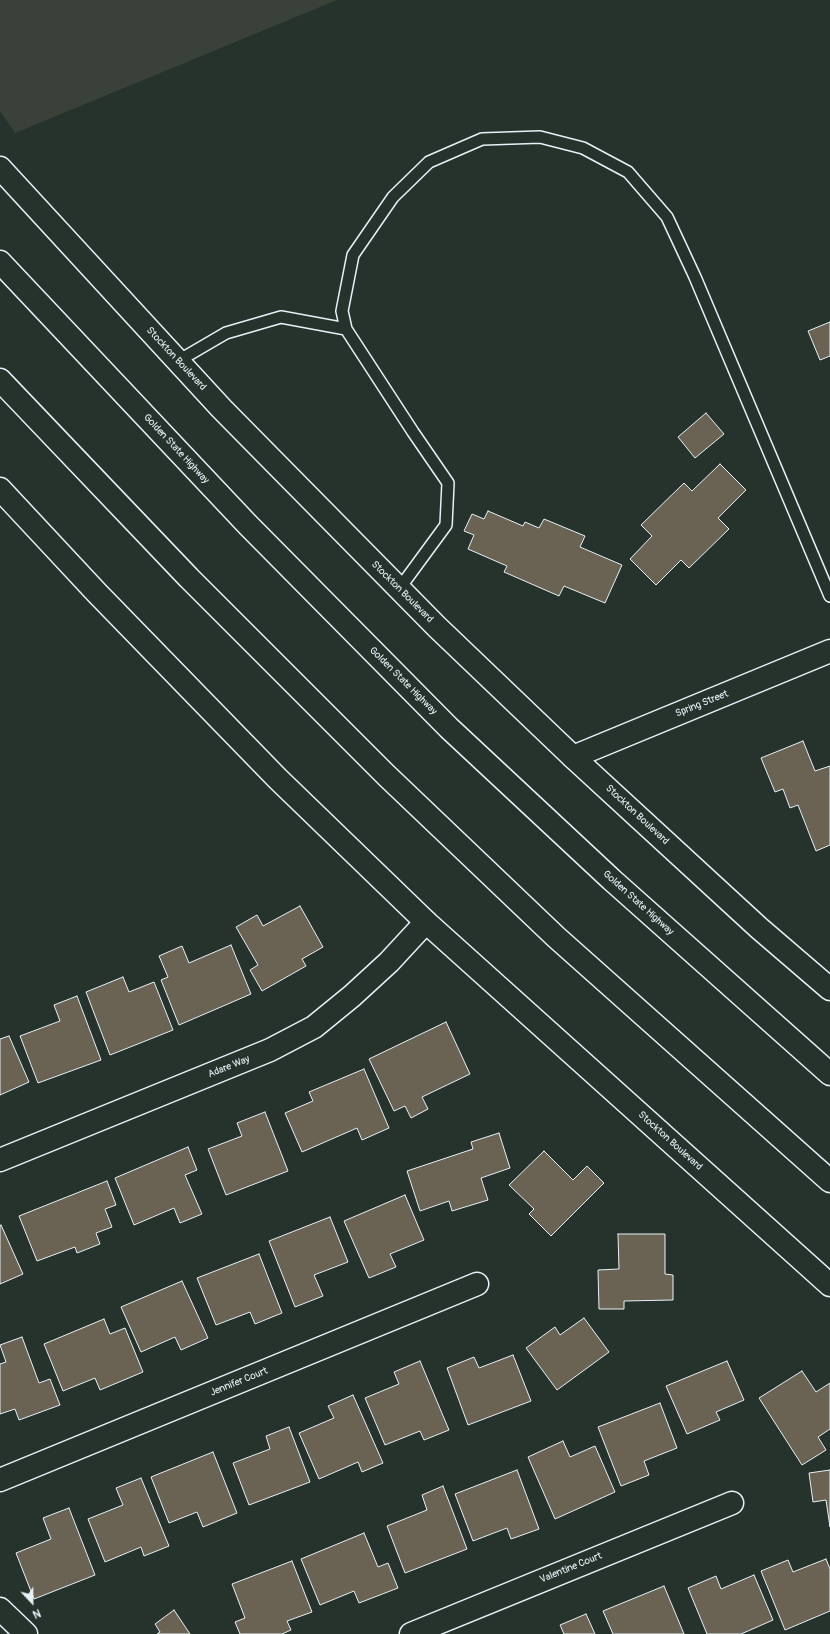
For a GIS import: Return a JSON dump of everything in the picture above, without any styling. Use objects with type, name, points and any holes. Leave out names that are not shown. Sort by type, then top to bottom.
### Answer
[{"type":"main road","name":"Stockton Boulevard","points":[[0,168],[222,409],[399,589],[573,757],[759,928],[830,989]]},
{"type":"main road","name":"Golden State Highway","points":[[0,262],[248,525],[449,728],[612,880],[830,1074]]},
{"type":"main road","points":[[0,380],[189,578],[386,776],[556,937],[830,1181]]},
{"type":"main road","name":"Stockton Boulevard","points":[[0,489],[97,593],[278,779],[426,922],[830,1285]]},
{"type":"main road","name":"Spring Street","points":[[573,757],[830,652]]},
{"type":"main road","name":"Adare Way","points":[[0,1160],[270,1050],[314,1027],[352,996],[426,922]]},
{"type":"main road","name":"Jennifer Court","points":[[0,1480],[477,1284]]},
{"type":"main road","name":"Valentine Court","points":[[411,1634],[732,1503]]},
{"type":"main road","points":[[0,1609],[26,1634]]},
{"type":"lane","points":[[399,589],[446,525],[448,483],[346,329],[342,311],[353,255],[393,197],[429,162],[482,139],[540,138],[583,148],[628,172],[667,217],[695,277],[830,596]]},
{"type":"lane","points":[[178,361],[226,333],[282,317],[346,329]]},
{"type":"shaded area","points":[[0,0],[337,0],[15,133],[0,111]]},
{"type":"building","points":[[830,322],[830,356],[820,360],[808,331]]},
{"type":"building","points":[[706,413],[724,434],[695,458],[678,437]]},
{"type":"building","points":[[720,464],[746,490],[718,518],[729,529],[689,568],[681,560],[656,585],[630,559],[652,536],[641,525],[684,483],[692,491]]},
{"type":"building","points":[[488,511],[523,526],[525,522],[539,528],[544,519],[585,536],[580,547],[622,565],[605,603],[564,586],[559,596],[504,572],[507,566],[468,549],[474,535],[464,531],[472,514],[484,519]]},
{"type":"building","points":[[803,741],[815,771],[830,766],[830,845],[816,851],[798,805],[790,808],[783,789],[775,792],[761,758]]},
{"type":"building","points":[[300,906],[323,947],[302,959],[306,966],[262,991],[250,970],[258,965],[236,927],[257,915],[263,926]]},
{"type":"building","points":[[231,945],[251,994],[179,1025],[161,980],[168,977],[159,956],[182,946],[189,963]]},
{"type":"building","points":[[123,977],[129,992],[154,982],[173,1030],[110,1055],[86,992]]},
{"type":"building","points":[[77,996],[101,1060],[38,1083],[20,1036],[60,1021],[54,1005]]},
{"type":"building","points":[[446,1022],[470,1074],[422,1097],[428,1109],[411,1118],[405,1106],[394,1111],[369,1059]]},
{"type":"building","points":[[9,1036],[29,1082],[0,1095],[0,1039]]},
{"type":"building","points":[[364,1069],[389,1128],[362,1140],[357,1128],[302,1152],[285,1113],[313,1101],[309,1092]]},
{"type":"building","points":[[265,1112],[288,1171],[226,1195],[208,1149],[242,1136],[237,1123]]},
{"type":"building","points":[[499,1133],[510,1168],[481,1178],[488,1200],[452,1211],[449,1201],[420,1211],[407,1171],[473,1149],[471,1142]]},
{"type":"building","points":[[188,1147],[197,1170],[185,1175],[202,1214],[180,1223],[174,1208],[134,1225],[115,1178]]},
{"type":"building","points":[[544,1151],[573,1180],[587,1166],[604,1183],[551,1236],[529,1214],[534,1209],[509,1185]]},
{"type":"building","points":[[107,1181],[116,1205],[105,1209],[112,1227],[96,1233],[100,1244],[77,1253],[75,1247],[37,1261],[19,1216]]},
{"type":"building","points":[[405,1195],[424,1240],[390,1254],[396,1267],[369,1278],[344,1221]]},
{"type":"building","points":[[330,1217],[348,1262],[314,1275],[323,1296],[295,1307],[269,1241]]},
{"type":"building","points":[[1,1225],[23,1274],[0,1284],[0,1226]]},
{"type":"building","points":[[618,1234],[665,1234],[665,1274],[673,1275],[673,1300],[624,1301],[624,1309],[599,1309],[598,1270],[619,1269]]},
{"type":"building","points":[[259,1254],[282,1313],[255,1324],[250,1312],[216,1325],[197,1278]]},
{"type":"building","points":[[182,1281],[208,1338],[181,1350],[175,1337],[141,1352],[121,1307]]},
{"type":"building","points":[[584,1318],[609,1352],[557,1390],[526,1348],[555,1327],[560,1335]]},
{"type":"building","points":[[104,1319],[110,1334],[125,1328],[143,1372],[100,1390],[95,1378],[63,1391],[44,1344]]},
{"type":"building","points":[[22,1337],[39,1383],[50,1379],[60,1405],[19,1420],[15,1409],[0,1414],[0,1364],[6,1362],[0,1345]]},
{"type":"building","points":[[513,1355],[531,1401],[468,1425],[447,1368],[474,1357],[479,1368]]},
{"type":"building","points":[[420,1361],[449,1430],[424,1440],[420,1431],[385,1445],[365,1398],[399,1384],[394,1372]]},
{"type":"building","points":[[727,1361],[744,1400],[716,1412],[720,1420],[687,1434],[666,1386]]},
{"type":"building","points":[[802,1371],[816,1392],[830,1383],[830,1429],[818,1437],[826,1450],[802,1465],[759,1398]]},
{"type":"building","points":[[353,1395],[383,1463],[362,1472],[358,1462],[319,1479],[299,1433],[334,1418],[328,1406]]},
{"type":"building","points":[[660,1403],[677,1448],[644,1461],[649,1475],[621,1486],[598,1427]]},
{"type":"building","points":[[289,1427],[310,1482],[249,1505],[233,1463],[270,1449],[266,1436]]},
{"type":"building","points":[[563,1441],[570,1457],[595,1446],[615,1492],[555,1519],[528,1457]]},
{"type":"building","points":[[213,1452],[237,1513],[203,1527],[197,1512],[169,1523],[151,1477]]},
{"type":"building","points":[[517,1470],[539,1529],[511,1539],[507,1528],[473,1541],[455,1494]]},
{"type":"building","points":[[830,1470],[830,1527],[826,1500],[813,1502],[809,1473]]},
{"type":"building","points":[[141,1478],[169,1546],[144,1556],[141,1547],[105,1562],[88,1519],[123,1505],[116,1488]]},
{"type":"building","points":[[443,1486],[467,1549],[405,1573],[387,1526],[427,1510],[422,1495]]},
{"type":"building","points":[[69,1508],[95,1575],[34,1599],[16,1553],[51,1539],[43,1518]]},
{"type":"building","points":[[364,1533],[378,1567],[388,1563],[398,1588],[359,1603],[354,1591],[320,1605],[301,1559]]},
{"type":"building","points":[[826,1559],[830,1569],[830,1611],[785,1630],[761,1571],[788,1560],[793,1572]]},
{"type":"building","points":[[292,1561],[312,1612],[287,1621],[291,1630],[282,1634],[240,1634],[235,1622],[245,1618],[232,1584]]},
{"type":"building","points":[[754,1575],[773,1620],[741,1634],[707,1634],[688,1588],[716,1576],[721,1589]]},
{"type":"building","points":[[664,1586],[684,1634],[613,1634],[603,1611]]},
{"type":"building","points":[[174,1610],[190,1634],[157,1634],[160,1632],[155,1624]]},
{"type":"building","points":[[586,1614],[595,1634],[564,1634],[560,1625]]}]
